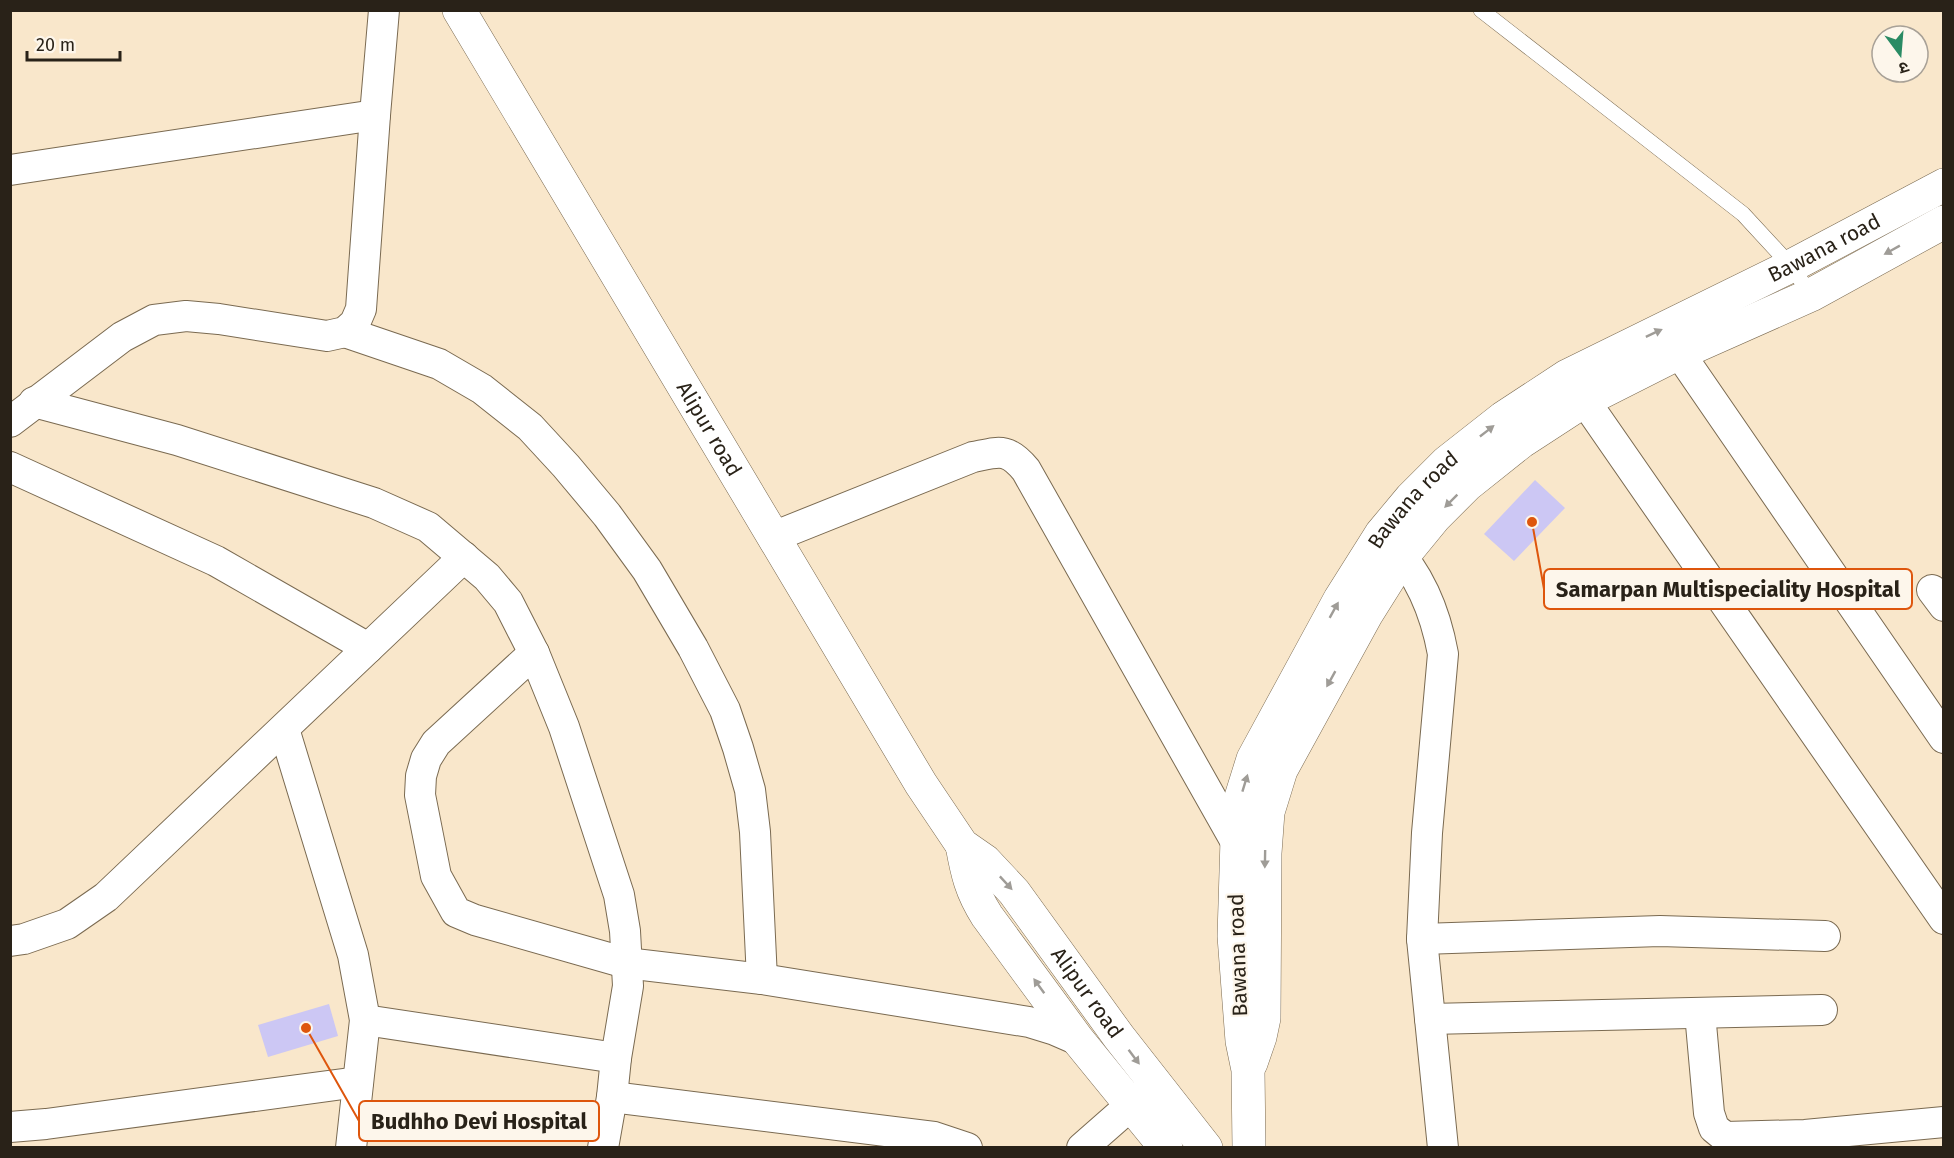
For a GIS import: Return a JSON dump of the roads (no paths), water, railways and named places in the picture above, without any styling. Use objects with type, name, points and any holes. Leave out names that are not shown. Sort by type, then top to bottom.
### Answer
[{"type":"street","points":[[10,422],[123,337],[154,320],[186,316],[219,319],[327,336],[345,332],[355,323],[361,309],[384,10]]},
{"type":"street","name":"Alipur road","points":[[459,10],[921,784],[962,844],[986,861],[1014,892],[1143,1094],[1166,1148]]},
{"type":"street","points":[[10,170],[375,115]]},
{"type":"street","name":"Bawana road","points":[[1249,1148],[1248,1070],[1242,1041],[1234,936],[1238,807],[1253,759],[1340,599],[1392,545],[1435,517],[1467,485],[1521,442],[1576,388],[1791,266],[1944,185]]},
{"type":"street","name":"Bawana road","points":[[1576,388],[1680,354],[1811,295],[1944,222]]},
{"type":"street","points":[[345,332],[440,364],[482,389],[530,427],[566,465],[607,515],[647,570],[693,648],[724,710],[750,789],[755,832],[762,979]]},
{"type":"street","points":[[1680,354],[1944,738]]},
{"type":"street","points":[[1576,388],[1944,919]]},
{"type":"street","points":[[34,402],[177,440],[374,503],[428,527],[487,577],[508,602],[534,653],[564,727],[619,896],[625,931],[628,986],[603,1148]]},
{"type":"street","points":[[773,537],[973,457],[1001,452],[1016,457],[1032,480],[1236,842]]},
{"type":"street","points":[[10,467],[216,561],[368,648]]},
{"type":"street","points":[[1392,545],[1427,597],[1438,625],[1443,654],[1427,833],[1422,939],[1443,1148]]},
{"type":"street","name":"Bawana road","points":[[1248,1070],[1264,1018],[1265,853],[1271,801],[1281,770],[1366,615],[1392,545]]},
{"type":"street","points":[[10,940],[24,939],[68,924],[106,897],[464,557]]},
{"type":"street","points":[[534,653],[436,743],[426,759],[421,776],[420,795],[436,876],[456,912],[475,920],[626,963],[762,979],[1029,1022],[1077,1040]]},
{"type":"street","points":[[284,729],[353,955],[365,1020],[351,1148]]},
{"type":"street","name":"Alipur road","points":[[962,844],[968,879],[976,898],[1077,1040],[1206,1148]]},
{"type":"street","points":[[1422,939],[1660,931],[1825,936]]},
{"type":"street","points":[[1430,1019],[1822,1010]]},
{"type":"street","points":[[1700,1013],[1709,1113],[1714,1128],[1725,1137],[1805,1135],[1944,1122]]},
{"type":"street","points":[[365,1020],[616,1058]]},
{"type":"street","points":[[10,1127],[358,1082]]},
{"type":"street","points":[[1082,1148],[1143,1094]]},
{"type":"street","points":[[612,1097],[934,1137],[968,1148]]},
{"type":"lane","points":[[1481,10],[1743,214],[1791,266],[1811,295]]},
{"type":"place","name":"Samarpan Multispeciality Hospital","points":[[1532,522]]},
{"type":"place","name":"Budhho Devi Hospital","points":[[306,1028]]}]
